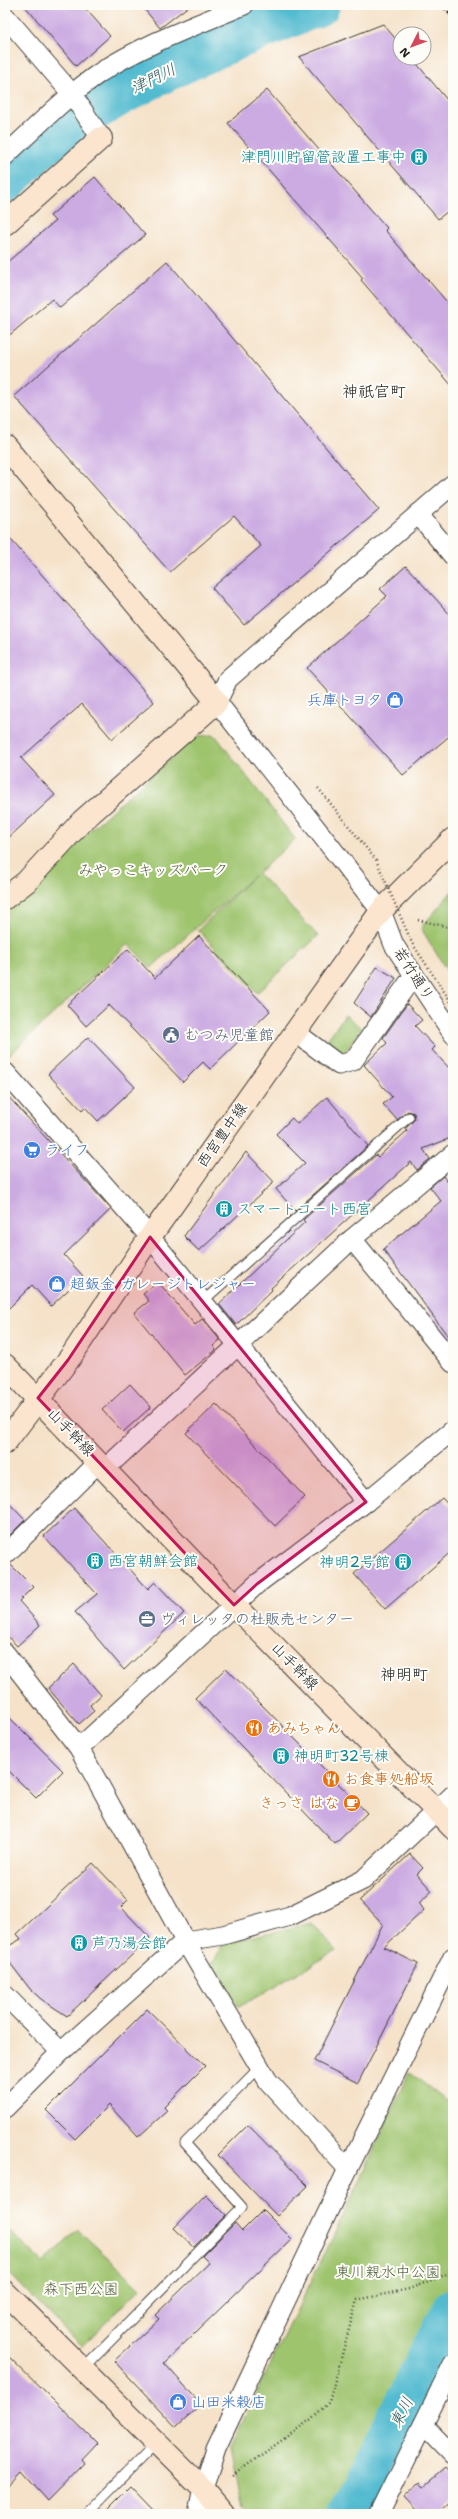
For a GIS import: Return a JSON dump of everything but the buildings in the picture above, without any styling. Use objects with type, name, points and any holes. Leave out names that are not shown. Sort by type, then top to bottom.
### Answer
[{"type":"street","points":[[5,156],[72,94],[102,72],[135,55],[244,5]]},
{"type":"street","points":[[5,16],[72,94],[101,138],[5,224]]},
{"type":"street","points":[[5,446],[217,702]]},
{"type":"street","points":[[5,898],[26,882],[82,821],[217,702],[228,679],[453,484]]},
{"type":"street","points":[[418,514],[453,556]]},
{"type":"street","name":"若竹通り","points":[[217,702],[381,911],[394,944],[453,1034]]},
{"type":"street","name":"西宮豊中線","points":[[5,1443],[72,1355],[150,1238],[381,911],[453,839]]},
{"type":"street","points":[[296,1032],[339,1066],[353,1061],[414,975]]},
{"type":"street","points":[[5,1072],[150,1238],[366,1502]]},
{"type":"street","points":[[5,1554],[102,1465],[238,1346],[352,1239],[453,1154]]},
{"type":"street","points":[[352,1239],[453,1363]]},
{"type":"street","name":"山手幹線","points":[[5,1365],[234,1605],[453,1828]]},
{"type":"street","points":[[79,1748],[257,1584],[366,1502],[453,1430]]},
{"type":"street","points":[[5,1653],[79,1748],[185,1941],[268,2081],[348,2169]]},
{"type":"street","points":[[5,2108],[61,2052],[185,1941],[223,1935],[290,1916],[363,1880],[453,1795]]},
{"type":"street","points":[[198,2514],[203,2489],[216,2448],[348,2169],[453,1957]]},
{"type":"street","points":[[5,1995],[61,2052]]},
{"type":"street","points":[[5,2292],[203,2489],[224,2514]]},
{"type":"street","points":[[379,2514],[453,2364]]},
{"type":"street","points":[[423,2425],[453,2456]]},
{"type":"lane","points":[[202,1302],[409,1117]]},
{"type":"lane","points":[[83,2369],[242,2207],[185,2144],[260,2067]]},
{"type":"lane","points":[[86,2514],[156,2443]]},
{"type":"path","points":[[318,788],[376,860],[412,943],[453,1005]]},
{"type":"path","points":[[418,920],[453,928]]},
{"type":"path","points":[[232,2476],[310,2420],[330,2402],[356,2300],[409,2289],[450,2273],[453,2267]]},
{"type":"highlighted area","points":[[150,1237],[366,1502],[257,1584],[234,1605],[38,1398],[68,1360]]},
{"type":"green space","name":"みやっこキッズパーク","points":[[215,735],[295,839],[258,873],[318,936],[257,993],[198,930],[255,875],[151,968],[128,944],[7,1057],[5,1055],[5,912],[43,882],[89,831],[196,736]]},
{"type":"green space","points":[[453,890],[453,981],[421,928]]},
{"type":"green space","points":[[345,1015],[362,1028],[344,1053],[327,1040]]},
{"type":"green space","points":[[312,1923],[336,1951],[239,2007],[210,1968],[223,1943]]},
{"type":"green space","name":"東川親水中公園","points":[[409,2072],[453,2106],[453,2286],[337,2514],[247,2514],[243,2510],[231,2445],[350,2202]]},
{"type":"green space","name":"森下西公園","points":[[5,2227],[43,2263],[78,2230],[141,2288],[81,2347],[5,2269]]},
{"type":"waterway","name":"津門川","points":[[5,182],[49,141],[112,99],[180,64],[319,5]]},
{"type":"waterway","name":"東川","points":[[348,2514],[453,2309]]},
{"type":"railway","points":[[442,5],[453,17]]},
{"type":"place","name":"津門川貯留管設置工事中","points":[[419,157]]},
{"type":"place","name":"兵庫トヨタ","points":[[395,700]]},
{"type":"place","name":"むつみ児童館","points":[[171,1035]]},
{"type":"place","name":"ライフ","points":[[32,1150]]},
{"type":"place","name":"スマートコート西宮","points":[[224,1209]]},
{"type":"place","name":"超鈑金 ガレージトレジャー","points":[[57,1284]]},
{"type":"place","name":"西宮朝鮮会館","points":[[95,1561]]},
{"type":"place","name":"神明2号館","points":[[403,1562]]},
{"type":"place","name":"ヴィレッタの杜販売センター","points":[[147,1619]]},
{"type":"place","name":"あみちゃん","points":[[254,1728]]},
{"type":"place","name":"神明町32号棟","points":[[281,1756]]},
{"type":"place","name":"お食事処船坂","points":[[331,1779]]},
{"type":"place","name":"きっさ はな","points":[[352,1803]]},
{"type":"place","name":"芦乃湯会館","points":[[79,1943]]},
{"type":"place","name":"山田米穀店","points":[[178,2402]]},
{"type":"district","name":"神祇官町","points":[[374,391]]},
{"type":"district","name":"神明町","points":[[404,1674]]}]
